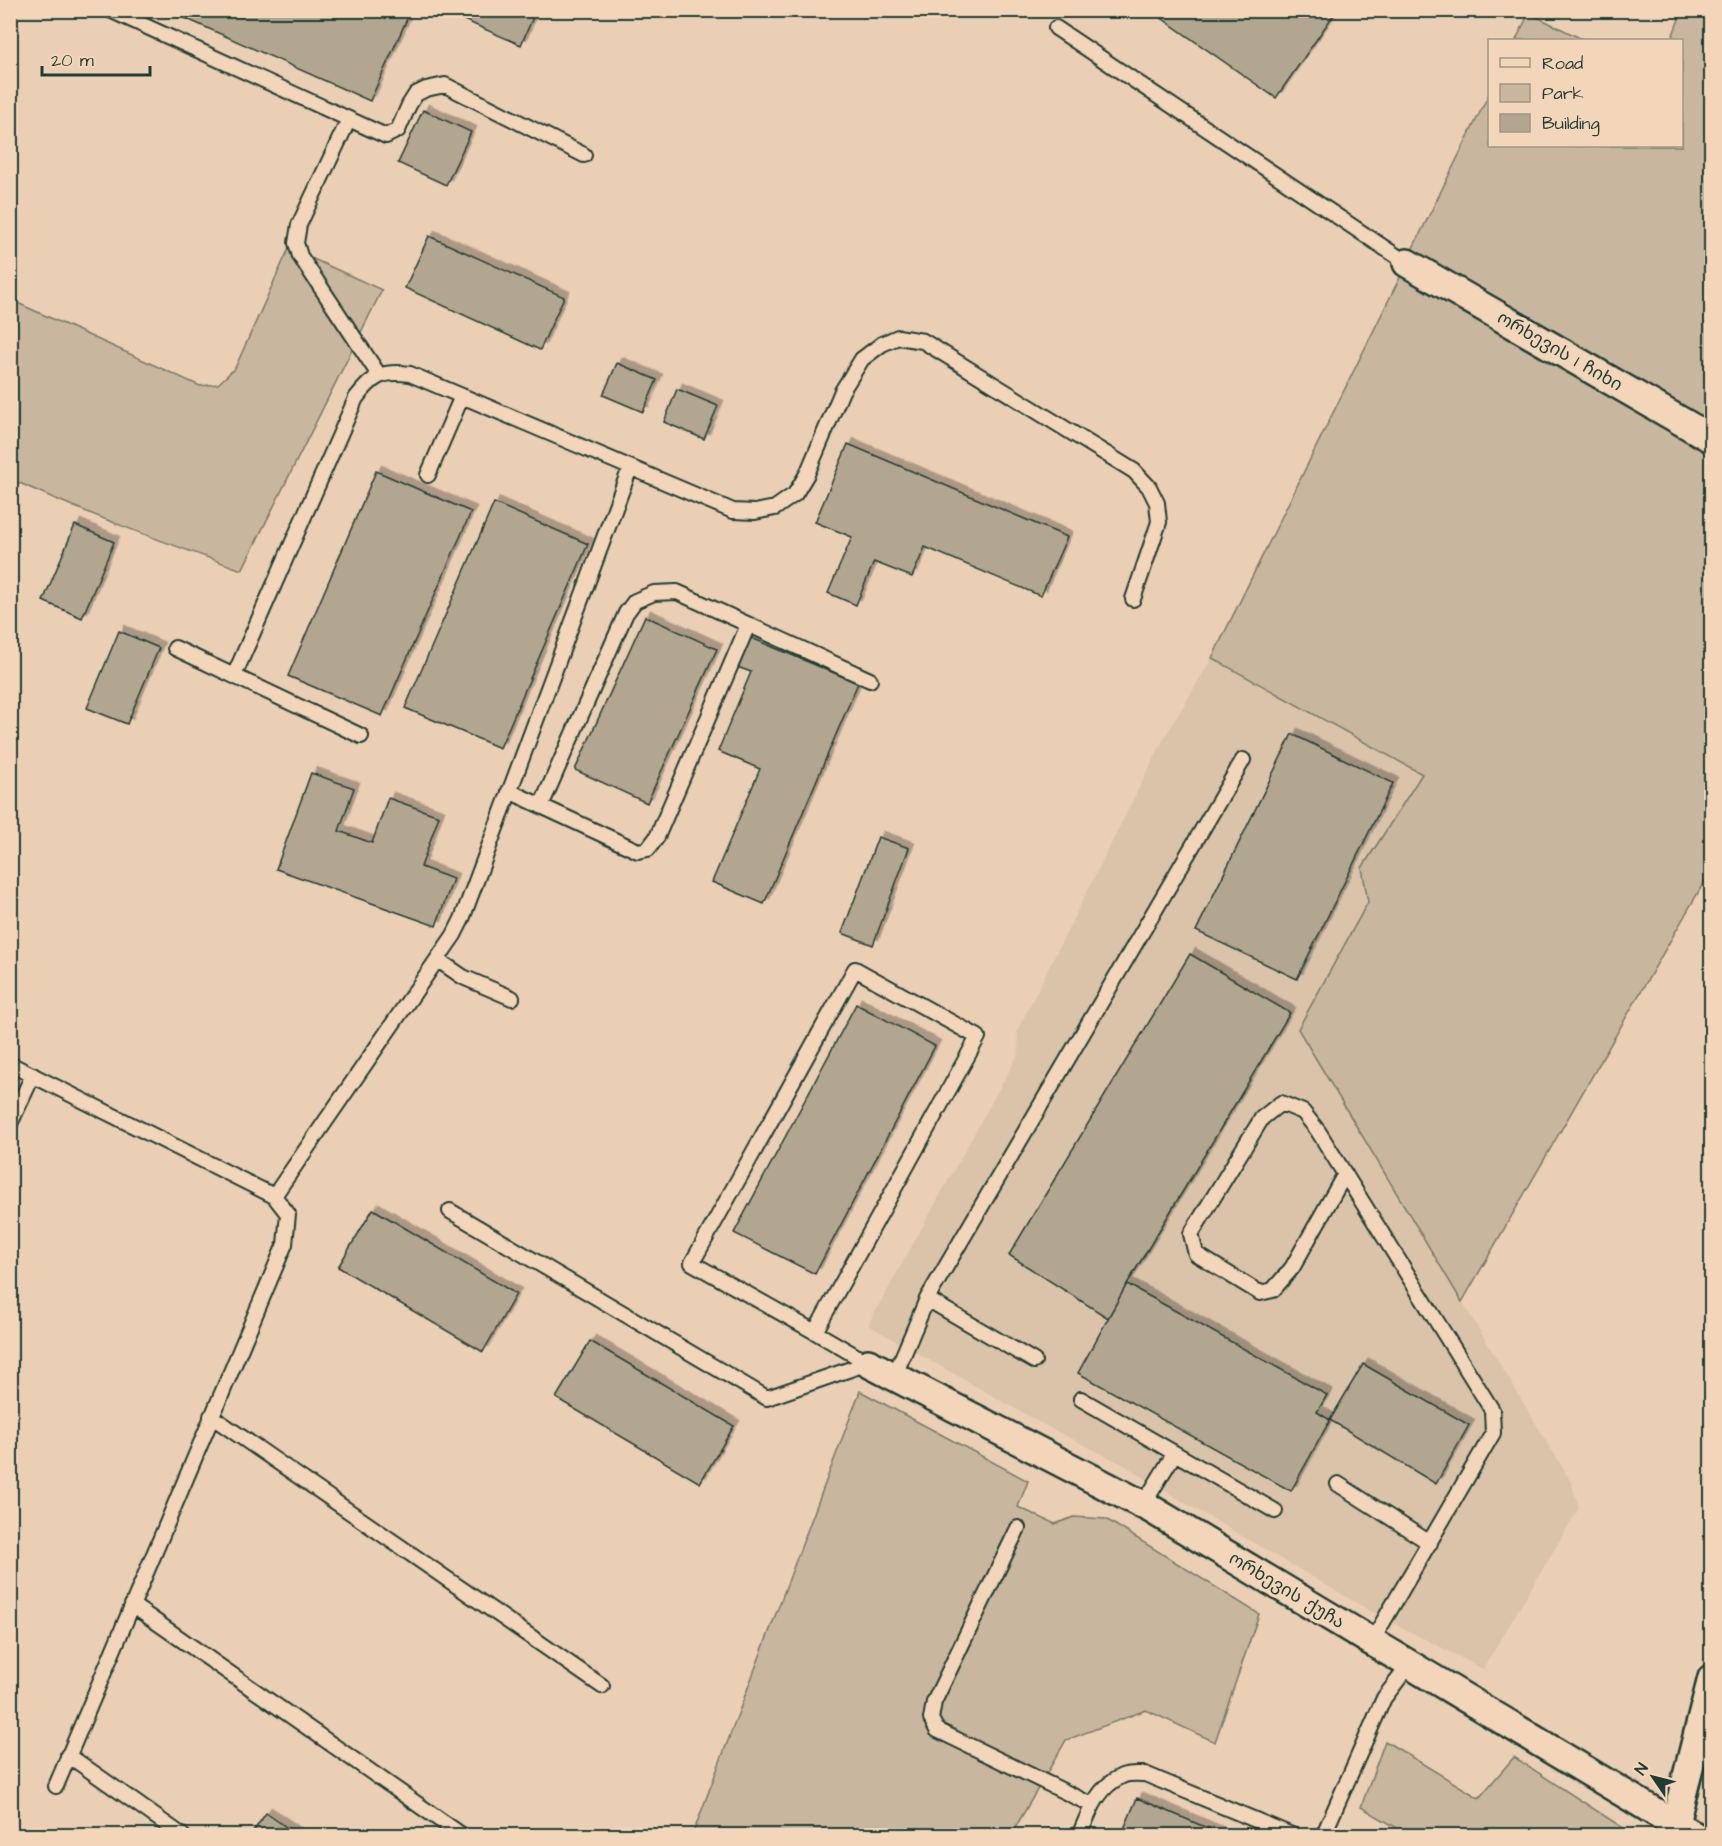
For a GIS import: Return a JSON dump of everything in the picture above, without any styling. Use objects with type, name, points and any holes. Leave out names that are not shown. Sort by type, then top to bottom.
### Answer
[{"type":"street","name":"ორხევის I ჩიხი","points":[[1407,263],[1712,439]]},
{"type":"street","name":"ორხევის ქუჩა","points":[[868,1363],[1143,1505],[1685,1829]]},
{"type":"street","points":[[1685,1829],[1712,1678]]},
{"type":"lane","points":[[110,10],[386,136],[398,130],[416,94],[426,89],[445,85],[584,155]]},
{"type":"lane","points":[[1056,28],[1407,263]]},
{"type":"lane","points":[[349,119],[299,225],[296,243],[300,256],[379,375]]},
{"type":"lane","points":[[234,676],[356,398],[368,383],[379,375],[394,372],[410,374],[733,511],[755,512],[775,508],[795,494],[842,391],[862,359],[882,344],[898,337],[923,341],[1134,471],[1149,487],[1157,503],[1159,522],[1133,599]]},
{"type":"lane","points":[[428,476],[462,396]]},
{"type":"lane","points":[[274,1196],[438,960],[462,919],[630,468]]},
{"type":"lane","points":[[541,806],[626,613],[635,601],[654,593],[677,592],[870,680]]},
{"type":"lane","points":[[509,791],[638,851],[648,849],[657,837],[748,625]]},
{"type":"lane","points":[[175,648],[361,736]]},
{"type":"lane","points":[[894,1377],[927,1299],[1243,760]]},
{"type":"lane","points":[[438,960],[463,977],[512,998]]},
{"type":"lane","points":[[815,1332],[978,1037],[855,969],[692,1263],[868,1363]]},
{"type":"lane","points":[[10,1064],[274,1196],[288,1214],[285,1244],[56,1786]]},
{"type":"lane","points":[[10,1124],[33,1075]]},
{"type":"lane","points":[[1345,1174],[1292,1268],[1273,1290],[1260,1293],[1196,1254],[1191,1234],[1262,1118],[1281,1103],[1303,1112],[1318,1131],[1345,1174],[1492,1410],[1493,1433],[1372,1641]]},
{"type":"lane","points":[[450,1211],[767,1398],[868,1363]]},
{"type":"lane","points":[[927,1299],[1034,1361]]},
{"type":"lane","points":[[1081,1399],[1275,1511]]},
{"type":"lane","points":[[211,1416],[602,1686]]},
{"type":"lane","points":[[1143,1505],[1174,1454]]},
{"type":"lane","points":[[1338,1484],[1430,1543]]},
{"type":"lane","points":[[1018,1528],[934,1702],[931,1719],[937,1730],[1092,1805]]},
{"type":"lane","points":[[132,1605],[463,1836]]},
{"type":"lane","points":[[1323,1836],[1384,1698],[1410,1664]]},
{"type":"lane","points":[[68,1755],[183,1836]]},
{"type":"lane","points":[[1079,1836],[1092,1805],[1104,1787],[1123,1775],[1145,1774],[1294,1836]]},
{"type":"shaded area","points":[[1212,658],[1422,774],[1362,868],[1368,902],[1298,1029],[1571,1482],[1579,1508],[1483,1669],[1372,1612],[1124,1465],[1044,1425],[868,1325],[1019,1053],[1017,1031],[1163,740]]},
{"type":"green space","points":[[1682,11],[1711,11],[1711,426],[1411,252],[1488,96],[1488,147],[1683,147],[1683,39],[1671,39]]},
{"type":"green space","points":[[1529,13],[1582,39],[1516,39]]},
{"type":"green space","points":[[289,248],[382,290],[242,570],[96,516],[11,479],[11,300],[200,386],[218,384],[235,368]]},
{"type":"green space","points":[[1403,271],[1711,452],[1711,870],[1462,1302],[1298,1029],[1368,902],[1362,868],[1422,774],[1212,658]]},
{"type":"green space","points":[[860,1391],[1028,1481],[1018,1507],[1055,1524],[1074,1517],[1106,1519],[1259,1614],[1215,1742],[1146,1710],[1066,1740],[1011,1835],[692,1836]]},
{"type":"green space","points":[[1385,1741],[1479,1798],[1514,1757],[1634,1835],[1409,1835],[1361,1807]]},
{"type":"building","points":[[167,10],[411,10],[370,101]]},
{"type":"building","points":[[441,10],[536,10],[521,45]]},
{"type":"building","points":[[1150,10],[1337,10],[1276,98]]},
{"type":"building","points":[[423,110],[471,132],[446,185],[398,163]]},
{"type":"building","points":[[429,236],[564,297],[540,350],[405,288]]},
{"type":"building","points":[[617,363],[657,380],[643,412],[603,395]]},
{"type":"building","points":[[677,389],[718,406],[704,439],[664,422]]},
{"type":"building","points":[[848,444],[1067,537],[1041,596],[925,547],[912,577],[874,562],[856,605],[828,593],[852,537],[815,522]]},
{"type":"building","points":[[376,471],[471,512],[382,716],[288,676]]},
{"type":"building","points":[[494,503],[588,544],[500,748],[405,708]]},
{"type":"building","points":[[75,525],[114,542],[82,618],[43,601]]},
{"type":"building","points":[[645,616],[717,649],[647,803],[575,770]]},
{"type":"building","points":[[119,631],[159,648],[127,724],[87,708]]},
{"type":"building","points":[[749,637],[858,683],[764,904],[712,882],[760,769],[718,751],[751,672],[737,667]]},
{"type":"building","points":[[1292,734],[1393,783],[1297,979],[1196,931]]},
{"type":"building","points":[[311,773],[354,788],[339,831],[372,843],[388,798],[439,816],[421,867],[453,879],[436,926],[276,869]]},
{"type":"building","points":[[878,837],[909,848],[873,945],[842,933]]},
{"type":"building","points":[[1190,954],[1290,1013],[1108,1318],[1009,1255]]},
{"type":"building","points":[[856,1004],[935,1046],[815,1274],[734,1233]]},
{"type":"building","points":[[373,1209],[516,1294],[483,1352],[338,1267]]},
{"type":"building","points":[[1127,1284],[1327,1395],[1317,1412],[1330,1420],[1291,1491],[1078,1373]]},
{"type":"building","points":[[590,1341],[734,1426],[700,1483],[556,1398]]},
{"type":"building","points":[[1363,1364],[1469,1425],[1436,1484],[1330,1420]]},
{"type":"building","points":[[1137,1798],[1226,1836],[1121,1836]]},
{"type":"building","points":[[266,1813],[299,1836],[250,1836]]}]
